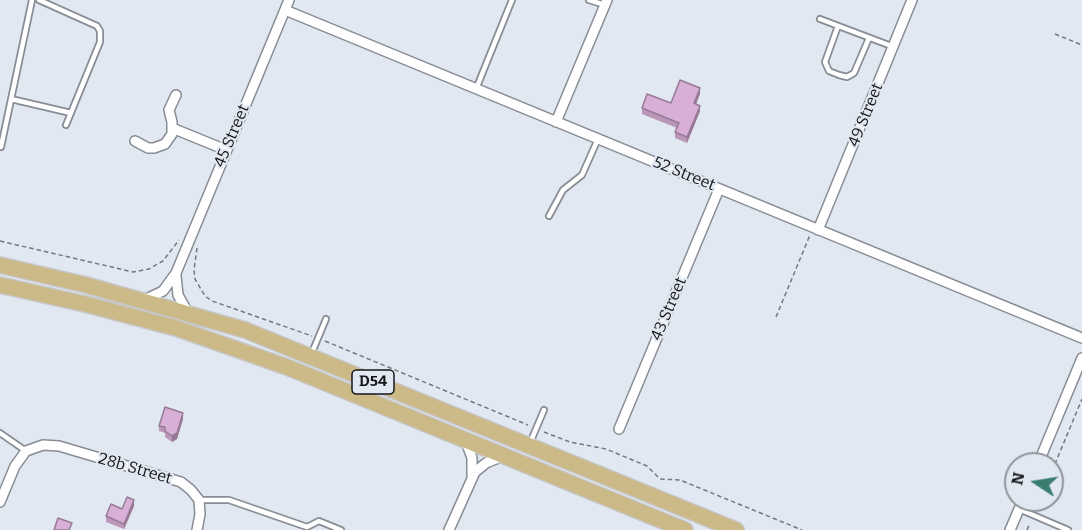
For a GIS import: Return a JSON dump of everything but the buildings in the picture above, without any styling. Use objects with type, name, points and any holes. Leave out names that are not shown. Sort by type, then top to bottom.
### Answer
[{"type":"main road","name":"D54","points":[[0,266],[75,282],[245,330],[736,530]]},
{"type":"main road","name":"D54","points":[[0,285],[176,328],[258,356],[685,530]]},
{"type":"main road","points":[[176,328],[237,341],[243,339],[245,330]]},
{"type":"main road","points":[[258,356],[261,350],[270,348],[308,361],[332,365]]},
{"type":"street","name":"45 Street","points":[[142,300],[163,291],[171,283],[176,273],[289,0]]},
{"type":"street","name":"49 Street","points":[[816,229],[912,0]]},
{"type":"street","points":[[556,122],[606,3]]},
{"type":"street","name":"52 Street","points":[[285,10],[1082,338]]},
{"type":"street","points":[[135,141],[147,148],[160,147],[169,140],[172,128],[168,110],[176,95]]},
{"type":"street","points":[[172,128],[226,150]]},
{"type":"street","name":"43 Street","points":[[619,429],[719,189]]},
{"type":"street","points":[[176,273],[178,295],[189,314]]},
{"type":"street","points":[[1043,452],[1082,358]]},
{"type":"street","points":[[465,439],[472,458],[472,478]]},
{"type":"street","name":"28b Street","points":[[26,451],[37,446],[59,446],[175,480],[191,490],[199,500]]},
{"type":"street","points":[[0,502],[15,466],[26,451]]},
{"type":"street","points":[[449,530],[472,478],[486,463],[504,455]]},
{"type":"street","points":[[197,530],[200,514],[199,500]]},
{"type":"street","points":[[1010,530],[1018,512]]},
{"type":"lane","points":[[1,147],[33,0]]},
{"type":"lane","points":[[39,0],[92,24],[100,31],[100,42],[66,125]]},
{"type":"lane","points":[[476,89],[512,0]]},
{"type":"lane","points":[[589,0],[606,3]]},
{"type":"lane","points":[[820,19],[894,47]]},
{"type":"lane","points":[[838,26],[825,62],[830,71],[839,75],[847,77],[854,73],[869,38]]},
{"type":"lane","points":[[11,99],[71,113]]},
{"type":"lane","points":[[549,216],[562,190],[582,175],[598,139]]},
{"type":"lane","points":[[311,356],[326,319]]},
{"type":"lane","points":[[529,445],[544,410]]},
{"type":"lane","points":[[0,433],[26,451]]},
{"type":"lane","points":[[199,500],[219,499],[239,503],[307,527],[319,521],[341,530]]},
{"type":"lane","points":[[1034,512],[1068,530]]},
{"type":"path","points":[[1055,34],[1082,45]]},
{"type":"path","points":[[776,317],[816,229]]},
{"type":"path","points":[[0,241],[134,272],[149,269],[163,261],[180,239],[190,241],[197,247],[195,279],[205,296],[212,301],[318,338],[570,442],[606,449],[647,466],[660,479],[680,480],[802,530]]},
{"type":"path","points":[[1060,452],[1082,399]]}]
